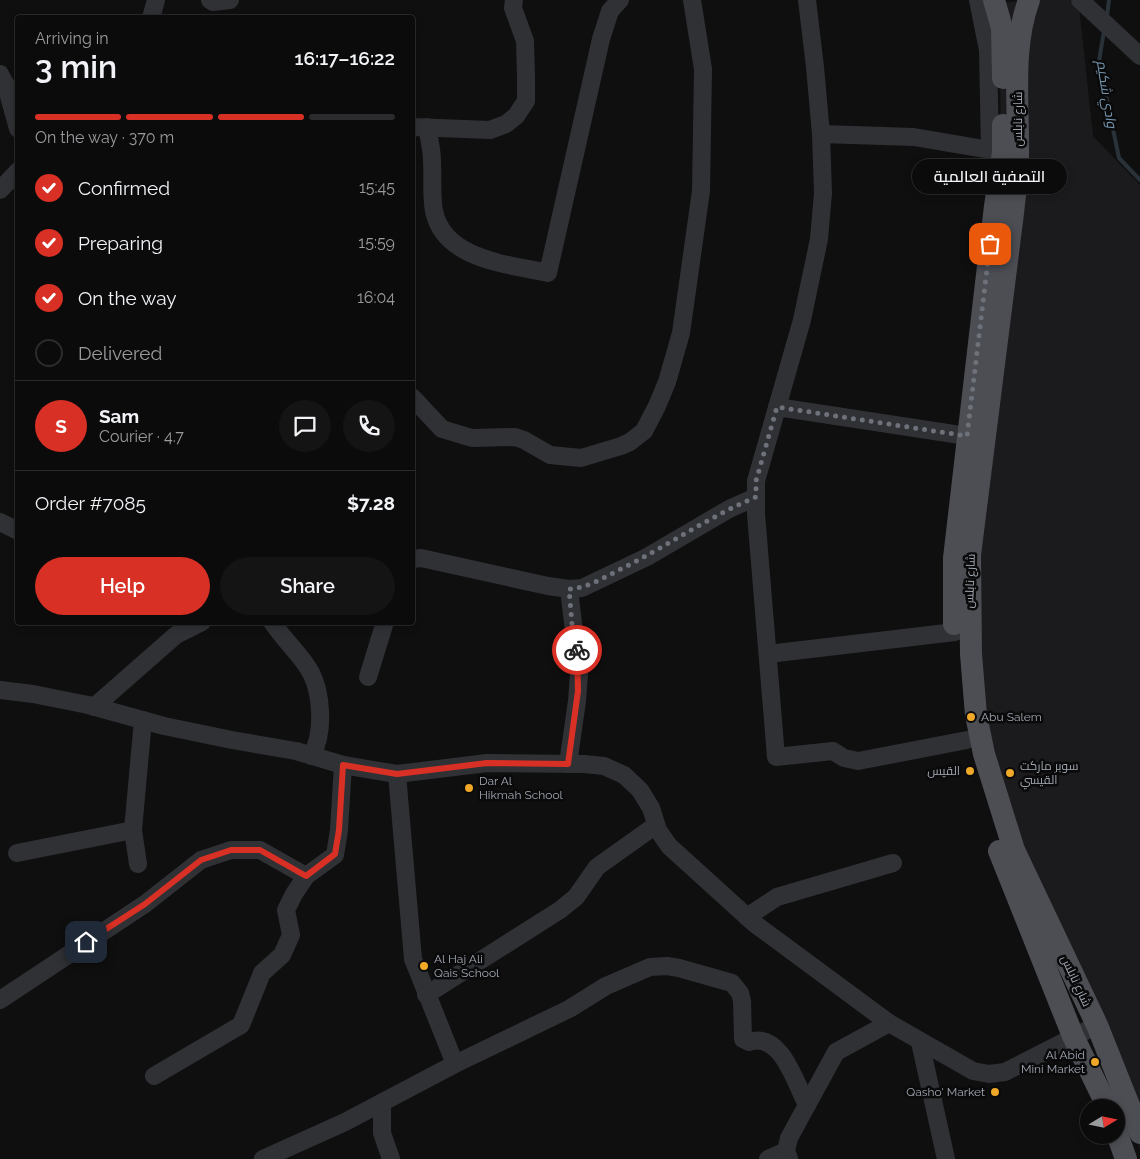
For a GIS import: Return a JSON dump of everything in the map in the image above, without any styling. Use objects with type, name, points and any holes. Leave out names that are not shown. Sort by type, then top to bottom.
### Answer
[{"type":"main road","name":"شارع نابلس","points":[[994,0],[999,14],[1004,47],[1003,152],[967,436],[954,558],[958,684],[967,740],[981,802],[1073,1036],[1104,1099]]},
{"type":"main road","points":[[1002,0],[1013,2],[1025,0]]},
{"type":"main road","name":"شارع نابلس","points":[[1029,0],[1024,13],[1018,61],[1018,158],[1013,213],[970,555],[970,654],[976,715],[984,754],[1011,841],[1097,1025],[1140,1133]]},
{"type":"main road","points":[[1121,1144],[1126,1159]]},
{"type":"street","points":[[152,15],[156,0]]},
{"type":"street","points":[[210,0],[213,2],[230,0]]},
{"type":"street","points":[[514,0],[513,8],[525,41],[526,95],[523,107],[512,120],[490,130],[420,127],[432,159],[434,212],[441,229],[456,245],[472,256],[548,273],[601,39],[610,11],[620,0]]},
{"type":"street","points":[[415,400],[442,429],[472,438],[515,437],[524,440],[550,456],[581,458],[621,446],[630,442],[644,430],[654,414],[667,382],[681,333],[701,191],[703,69],[692,0]]},
{"type":"street","points":[[806,0],[816,67],[821,134],[823,193],[819,238],[802,320],[756,481],[776,757],[833,751],[844,758],[858,762],[967,740]]},
{"type":"street","points":[[821,134],[914,137],[990,150],[988,50],[978,0]]},
{"type":"street","points":[[1080,0],[1140,56]]},
{"type":"street","points":[[0,74],[6,85],[15,118]]},
{"type":"street","points":[[0,190],[15,174]]},
{"type":"street","points":[[777,407],[967,436]]},
{"type":"street","points":[[415,559],[421,558],[548,586],[569,589],[582,588],[647,557],[729,509],[756,497]]},
{"type":"street","points":[[0,522],[15,530]]},
{"type":"street","points":[[568,764],[579,674],[569,589]]},
{"type":"street","points":[[94,707],[176,636],[197,625]]},
{"type":"street","points":[[274,625],[312,672],[318,688],[321,726],[312,756]]},
{"type":"street","points":[[368,677],[384,625]]},
{"type":"street","points":[[768,654],[955,632]]},
{"type":"street","points":[[0,690],[33,694],[143,720],[312,756],[343,765],[397,774],[487,763],[604,766],[624,775],[640,790],[646,798],[656,825],[669,846],[746,917],[889,1023],[973,1071],[989,1074],[1005,1072],[1097,1025]]},
{"type":"street","points":[[138,864],[133,830],[143,720]]},
{"type":"street","points":[[154,1076],[241,1025],[262,973],[282,955],[291,936],[286,910],[294,894],[306,876],[335,854],[339,830],[343,765]]},
{"type":"street","points":[[397,774],[413,959],[455,1064]]},
{"type":"street","points":[[426,995],[560,910],[576,897],[597,867],[656,825]]},
{"type":"street","points":[[17,853],[133,830]]},
{"type":"street","points":[[0,1000],[145,904],[201,860],[231,850],[260,850],[306,876]]},
{"type":"street","points":[[746,917],[777,897],[893,863]]},
{"type":"street","points":[[263,1159],[345,1122],[455,1064],[569,1009],[606,986],[650,967],[667,966],[732,983],[736,987],[742,1001],[743,1039],[749,1042],[757,1039],[765,1040],[781,1052],[807,1105]]},
{"type":"street","points":[[768,1159],[788,1155],[788,1138],[836,1052],[889,1023]]},
{"type":"street","points":[[920,1042],[946,1159]]},
{"type":"street","points":[[382,1102],[382,1133],[391,1159]]},
{"type":"shaded area","points":[[1029,0],[1069,0],[1079,6],[1093,136],[1140,185],[1140,1149],[1125,1110],[1125,1099],[1121,1099],[975,720],[976,474],[1001,235],[1000,3]]},
{"type":"waterway","name":"وادي شكيم","points":[[1107,16],[1109,0]]},
{"type":"waterway","name":"وادي شكيم","points":[[1104,31],[1099,61],[1119,158],[1140,180]]},
{"type":"way so far","points":[[577,650],[572,624],[569,589],[582,588],[647,557],[729,509],[756,497],[756,481],[777,407],[967,436],[990,244]]},
{"type":"place","name":"التصفية العالمية","points":[[990,244]]},
{"type":"place","name":"Abu Salem","points":[[971,717]]},
{"type":"place","name":"القيس","points":[[970,771]]},
{"type":"place","name":"سوبر ماركت القيسي","points":[[1010,773]]},
{"type":"place","name":"Dar Al Hikmah School","points":[[469,788]]},
{"type":"place","name":"Al Haj Ali Qais School","points":[[424,966]]},
{"type":"place","name":"Al Abid Mini Market","points":[[1095,1062]]},
{"type":"place","name":"Qasho' Market","points":[[995,1092]]},
{"type":"route","points":[[86,942],[145,904],[201,860],[231,850],[260,850],[306,876],[335,854],[339,830],[343,765],[397,774],[487,763],[568,764],[578,691],[577,650]]}]
